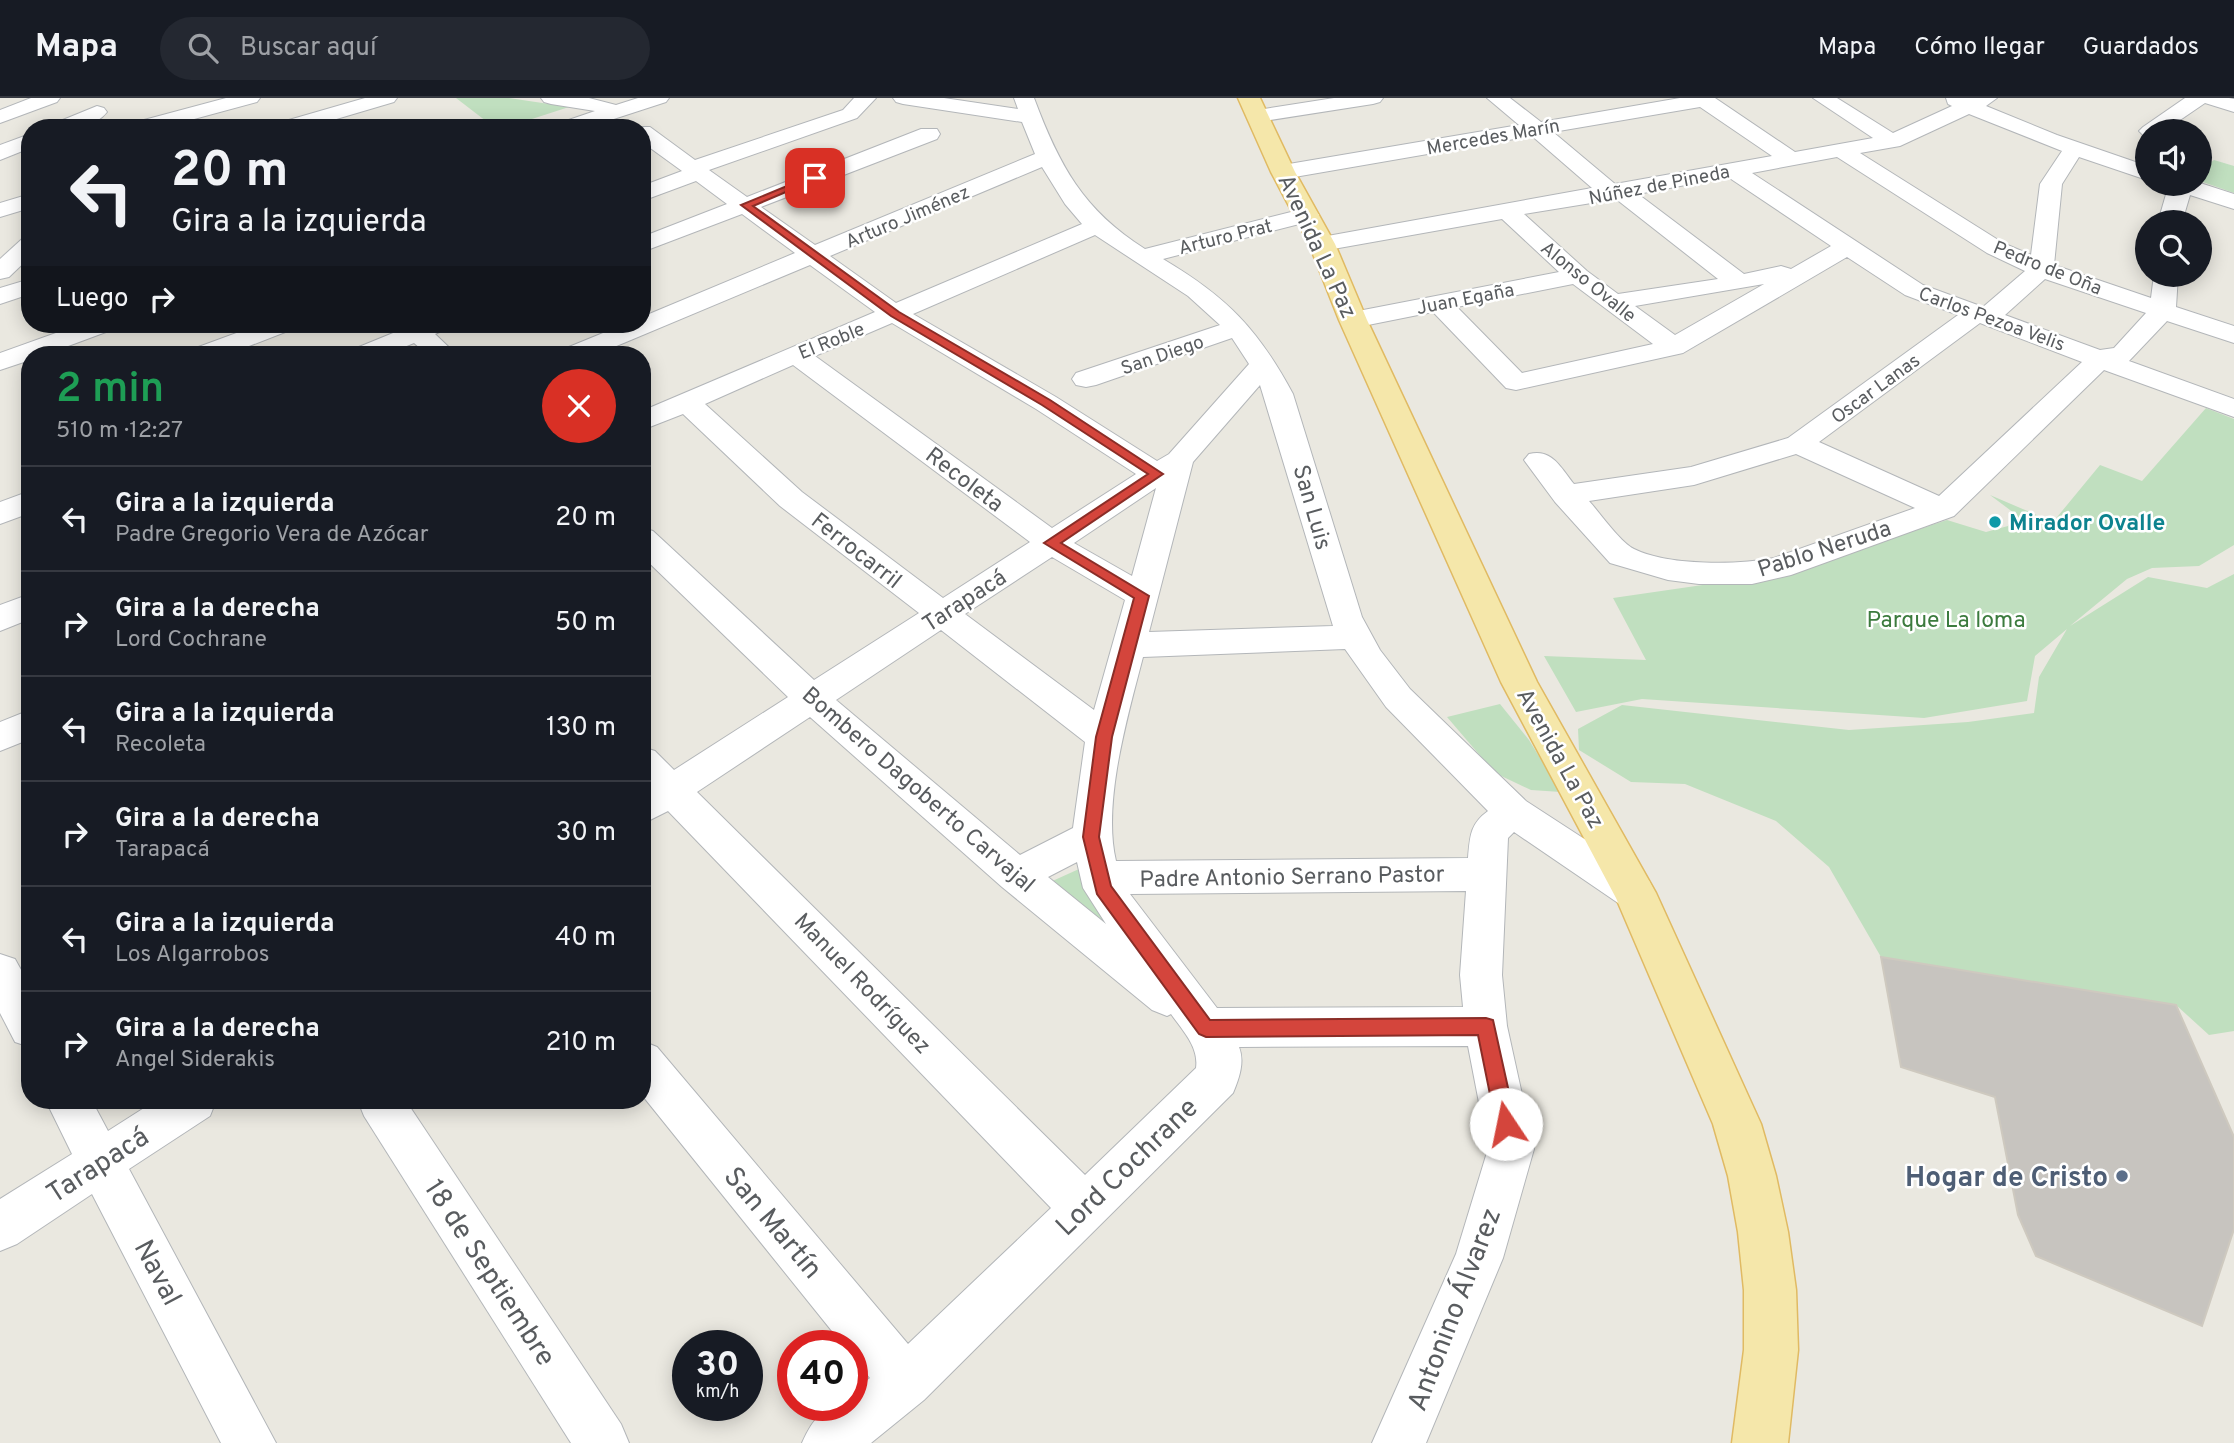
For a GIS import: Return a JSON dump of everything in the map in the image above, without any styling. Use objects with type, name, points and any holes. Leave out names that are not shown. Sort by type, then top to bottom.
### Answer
[{"type":"main road","name":"Avenida La Paz","points":[[1254,107],[1283,172],[1314,229],[1519,682],[1635,893],[1737,1125],[1752,1176],[1763,1232],[1770,1290],[1771,1350],[1760,1443]]},
{"type":"street","points":[[0,117],[50,98]]},
{"type":"street","points":[[158,119],[180,98]]},
{"type":"street","points":[[175,119],[250,98]]},
{"type":"street","points":[[314,119],[387,98]]},
{"type":"street","points":[[551,98],[600,106],[615,112],[623,119]]},
{"type":"street","points":[[593,119],[659,98]]},
{"type":"street","points":[[651,190],[849,114],[866,98]]},
{"type":"street","points":[[903,98],[1027,107]]},
{"type":"street","points":[[1254,107],[1373,98]]},
{"type":"street","points":[[1497,98],[1615,192],[1739,283]]},
{"type":"street","points":[[1823,98],[1892,141]]},
{"type":"street","points":[[2169,119],[2199,98]]},
{"type":"street","points":[[2208,98],[2234,106]]},
{"type":"street","points":[[1702,99],[1791,159]]},
{"type":"street","name":"Mercedes Marín","points":[[1283,172],[1702,99]]},
{"type":"street","points":[[1969,101],[2074,149],[2135,169]]},
{"type":"street","name":"Núñez de Pineda","points":[[1314,229],[1507,212],[1892,141],[1969,101]]},
{"type":"street","name":"San Luis","points":[[1027,107],[1062,185],[1097,226],[1198,292],[1237,328],[1264,364],[1279,394],[1345,617],[1367,658],[1398,698],[1513,812],[1635,893]]},
{"type":"street","points":[[81,119],[97,112]]},
{"type":"street","points":[[651,242],[929,134]]},
{"type":"street","points":[[651,142],[746,205],[895,314],[1046,403],[1168,467]]},
{"type":"street","points":[[2108,160],[2135,142]]},
{"type":"street","points":[[0,153],[21,144]]},
{"type":"street","points":[[2041,269],[2051,184],[2074,149]]},
{"type":"street","name":"Pedro de Oña","points":[[1840,150],[1995,248],[2041,269],[2234,335]]},
{"type":"street","name":"Arturo Jiménez","points":[[651,322],[1048,157]]},
{"type":"street","name":"Carlos Pezoa Velis","points":[[1732,170],[1914,290],[2234,409]]},
{"type":"street","points":[[2212,195],[2234,202]]},
{"type":"street","name":"Alonso Ovalle","points":[[1507,212],[1578,276],[1674,347]]},
{"type":"street","name":"El Roble","points":[[651,418],[1097,226]]},
{"type":"street","name":"Arturo Prat","points":[[1143,257],[1314,229]]},
{"type":"street","points":[[1438,303],[1516,382],[1674,347],[1847,247]]},
{"type":"street","points":[[0,272],[21,252]]},
{"type":"street","points":[[1613,302],[1739,283],[1816,264]]},
{"type":"street","name":"Oscar Lanas","points":[[1566,495],[1695,476],[1798,444],[1970,318],[1993,312],[2041,269]]},
{"type":"street","name":"Juan Egaña","points":[[1353,320],[1578,276]]},
{"type":"street","points":[[2164,310],[2165,287]]},
{"type":"street","points":[[0,296],[21,289]]},
{"type":"street","name":"Pablo Neruda","points":[[1539,460],[1566,495],[1621,556],[1668,569],[1699,573],[1752,573],[1780,568],[1942,509],[2101,358],[2123,354],[2164,310]]},
{"type":"street","name":"San Diego","points":[[1086,379],[1237,328]]},
{"type":"street","points":[[57,346],[85,333]]},
{"type":"street","points":[[226,346],[260,333]]},
{"type":"street","points":[[381,346],[406,333]]},
{"type":"street","name":"Arturo Jiménez","points":[[595,346],[626,333]]},
{"type":"street","name":"Recoleta","points":[[795,354],[1051,543],[1142,596]]},
{"type":"street","name":"Tarapacá","points":[[656,800],[1168,467],[1264,364]]},
{"type":"street","name":"Ferrocarril","points":[[687,402],[791,499],[1104,737]]},
{"type":"street","name":"Pablo Neruda","points":[[1798,444],[1942,509]]},
{"type":"street","name":"Lord Cochrane","points":[[829,1443],[906,1382],[1217,1077],[1220,1054],[1206,1028],[1103,888],[1091,837],[1104,737],[1142,596],[1168,467]]},
{"type":"street","points":[[0,514],[21,505]]},
{"type":"street","name":"Bombero Dagoberto Carvajal","points":[[651,547],[812,699],[1016,875],[1206,1028]]},
{"type":"street","points":[[0,620],[21,610]]},
{"type":"street","points":[[1129,645],[1356,638]]},
{"type":"street","points":[[0,737],[21,727]]},
{"type":"street","name":"Manuel Rodríguez","points":[[656,800],[703,820],[1083,1207]]},
{"type":"street","name":"Antonino Álvarez","points":[[1399,1443],[1479,1258],[1511,1149],[1486,1026],[1481,975],[1489,831],[1513,812]]},
{"type":"street","points":[[1016,875],[1091,837]]},
{"type":"street","name":"Padre Antonio Serrano Pastor","points":[[1100,878],[1485,874]]},
{"type":"street","points":[[0,972],[21,1011]]},
{"type":"street","points":[[1206,1028],[1486,1026]]},
{"type":"street","name":"San Martín","points":[[651,1072],[906,1382]]},
{"type":"street","name":"Naval","points":[[72,1109],[250,1443]]},
{"type":"street","name":"Tarapacá","points":[[0,1227],[182,1109]]},
{"type":"street","name":"18 de Septiembre","points":[[385,1109],[602,1443]]},
{"type":"green space","points":[[456,98],[509,98],[569,107],[532,119],[483,119]]},
{"type":"green space","points":[[2212,161],[2234,166],[2234,193],[2212,185]]},
{"type":"green space","name":"Parque La loma","points":[[2206,408],[2234,419],[2234,545],[2199,566],[2152,568],[2127,579],[2070,626],[2148,577],[2207,588],[2234,574],[2234,1031],[2209,1035],[2176,1005],[1881,957],[1829,867],[1776,821],[1685,784],[1631,782],[1579,750],[1578,729],[1622,705],[1849,730],[1968,722],[2034,713],[2039,677],[2067,629],[2035,656],[2027,701],[1924,718],[1642,699],[1576,712],[1544,656],[1646,660],[1613,598],[1786,573],[1947,520],[1986,532],[2008,526],[2014,513],[1990,495],[2053,522],[2100,465],[2142,481]]},
{"type":"green space","points":[[1500,704],[1529,740],[1561,792],[1531,790],[1495,773],[1447,717]]},
{"type":"green space","points":[[1079,869],[1118,937],[1048,883]]},
{"type":"building","name":"Hogar de Cristo","points":[[1881,957],[2176,1005],[2234,1137],[2234,1229],[2202,1326],[2036,1256],[2018,1215],[1995,1097],[1901,1067]]},
{"type":"place","name":"Mirador Ovalle","points":[[1995,522]]},
{"type":"place","name":"Hogar de Cristo","points":[[2122,1176]]},
{"type":"route","points":[[815,178],[746,205],[895,314],[1046,403],[1156,474],[1051,543],[1142,596],[1104,737],[1091,837],[1103,888],[1206,1028],[1486,1026],[1506,1124]]}]
